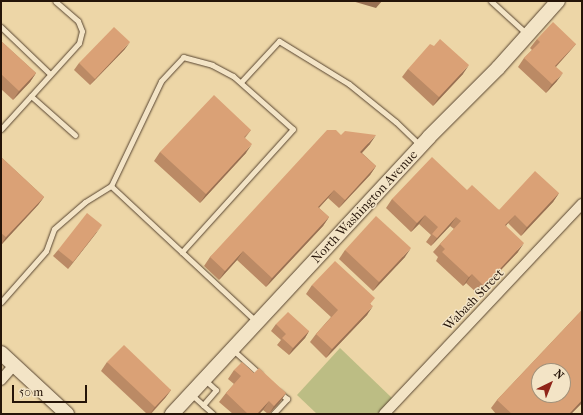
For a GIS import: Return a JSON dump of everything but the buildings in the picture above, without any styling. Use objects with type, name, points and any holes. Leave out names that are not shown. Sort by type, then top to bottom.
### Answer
[{"type":"street","name":"North Washington Avenue","points":[[172,414],[421,146],[498,68],[558,1]]},
{"type":"street","name":"Wabash Street","points":[[384,414],[582,204]]},
{"type":"street","points":[[1,353],[67,414]]},
{"type":"street","points":[[1,380],[14,365]]},
{"type":"lane","points":[[1,129],[79,43],[82,31],[78,21],[56,1]]},
{"type":"lane","points":[[491,1],[528,35]]},
{"type":"lane","points":[[1,27],[50,74]]},
{"type":"lane","points":[[240,82],[279,41],[349,84],[396,122],[421,146]]},
{"type":"lane","points":[[1,302],[46,251],[54,229],[85,202],[111,186],[161,81],[183,57],[212,65],[240,82],[293,129],[182,252]]},
{"type":"lane","points":[[31,96],[75,135]]},
{"type":"lane","points":[[111,186],[258,322]]},
{"type":"lane","points":[[232,350],[264,378]]},
{"type":"lane","points":[[202,405],[216,390],[204,380]]},
{"type":"lane","points":[[273,414],[287,399],[275,389]]},
{"type":"lane","points":[[191,394],[213,414]]},
{"type":"green space","points":[[340,348],[392,398],[377,414],[317,414],[297,395]]}]
